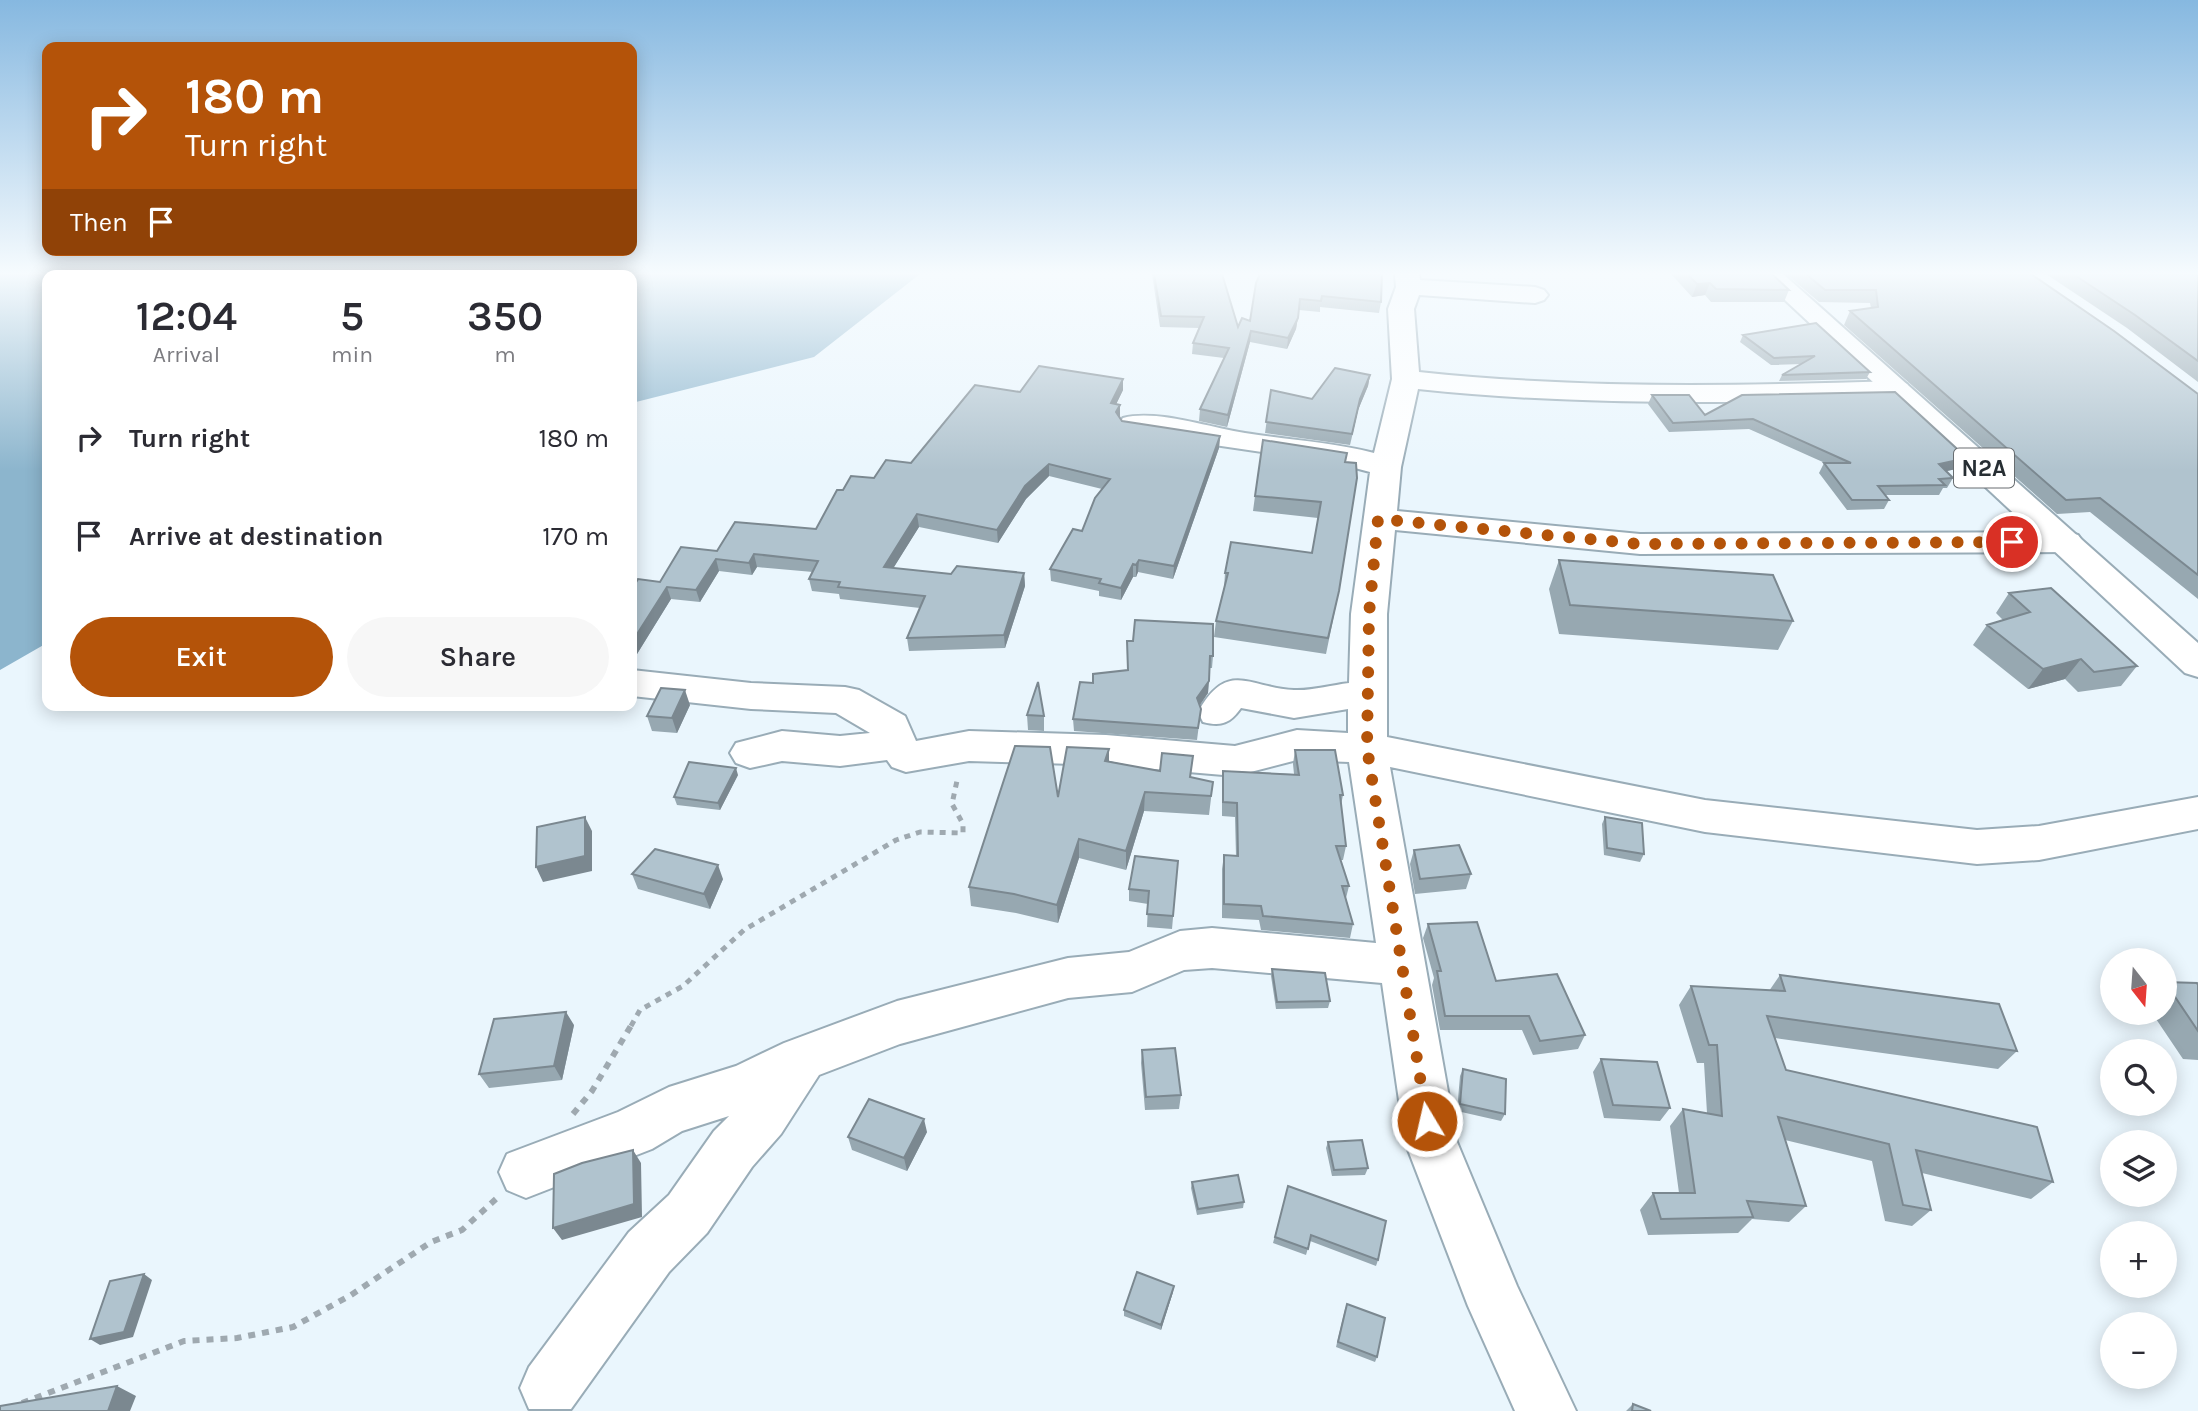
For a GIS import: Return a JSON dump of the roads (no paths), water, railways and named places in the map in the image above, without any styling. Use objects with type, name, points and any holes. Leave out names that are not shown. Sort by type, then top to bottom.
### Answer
[{"type":"main road","points":[[1403,340],[1406,379],[1386,467],[1369,614],[1367,748],[1431,1142],[1497,1306],[1546,1411]]},
{"type":"main road","name":"N2A","points":[[1842,340],[2198,664]]},
{"type":"main road","points":[[1406,379],[1514,391],[1579,394],[1727,395],[1897,390]]},
{"type":"main road","points":[[1133,424],[1172,427],[1247,443],[1357,457],[1386,467]]},
{"type":"main road","points":[[1378,519],[1640,544],[2066,542]]},
{"type":"main road","points":[[637,684],[751,696],[845,700],[855,709],[870,713],[880,722],[891,726],[897,744],[906,757],[969,746],[1106,750],[1235,761],[1297,745],[1367,748],[1705,816],[1977,847],[2039,843],[2198,813]]},
{"type":"main road","points":[[1217,712],[1230,695],[1250,694],[1294,704],[1369,693]]},
{"type":"main road","points":[[750,753],[782,746],[839,751],[897,744]]},
{"type":"main road","points":[[526,1172],[634,1131],[669,1111],[746,1087],[802,1059],[897,1023],[1068,978],[1132,972],[1180,951],[1212,948],[1402,965]]},
{"type":"main road","points":[[551,1388],[649,1252],[688,1214],[733,1149],[763,1117],[802,1059]]}]
